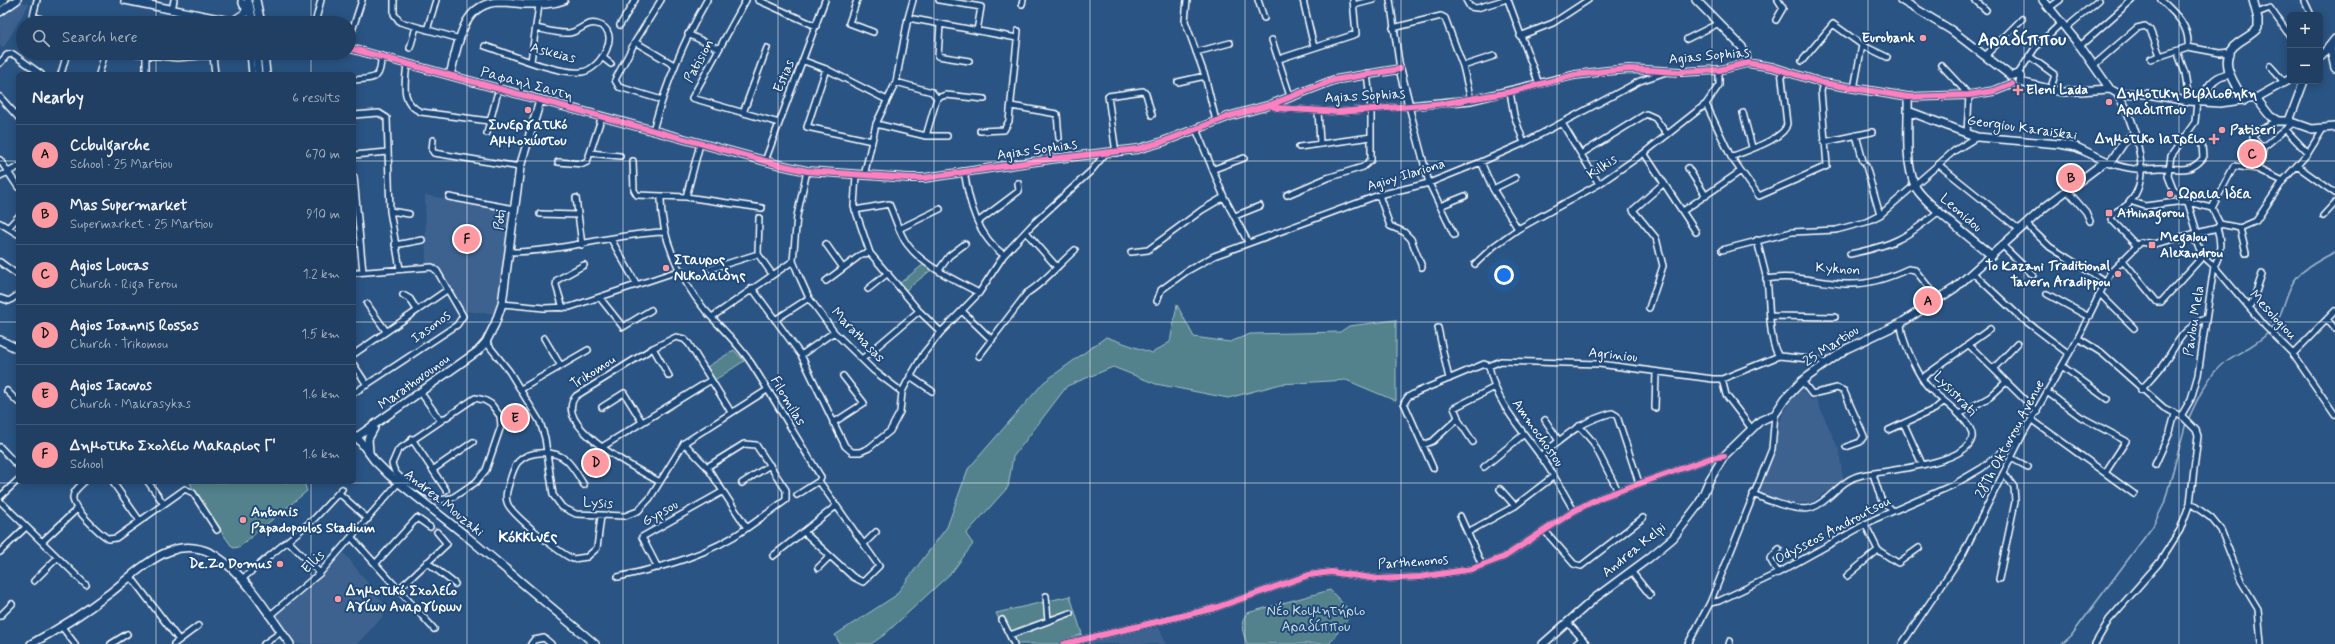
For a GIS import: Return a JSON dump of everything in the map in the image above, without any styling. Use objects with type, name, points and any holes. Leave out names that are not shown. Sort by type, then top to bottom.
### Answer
[{"type":"street","points":[[0,3],[4,0]]},
{"type":"street","points":[[0,12],[17,0]]},
{"type":"street","points":[[33,16],[37,0]]},
{"type":"street","points":[[125,0],[204,16]]},
{"type":"street","points":[[172,10],[174,0]]},
{"type":"street","points":[[241,0],[246,2]]},
{"type":"street","points":[[256,0],[259,16]]},
{"type":"street","points":[[317,16],[320,0]]},
{"type":"street","points":[[356,18],[362,0]]},
{"type":"street","points":[[394,0],[393,8],[396,18],[416,27],[460,39]]},
{"type":"street","points":[[427,30],[436,0]]},
{"type":"street","points":[[450,75],[460,39],[467,21],[473,12],[482,6],[498,1],[539,4],[564,0]]},
{"type":"street","points":[[620,25],[634,2],[628,0]]},
{"type":"street","points":[[661,0],[616,76],[616,83],[619,87],[662,100]]},
{"type":"street","points":[[653,130],[674,65],[688,34],[707,0]]},
{"type":"street","name":"Patision","points":[[746,0],[692,98],[778,123]]},
{"type":"street","points":[[758,0],[816,26]]},
{"type":"street","name":"Estias","points":[[765,160],[778,123],[804,61],[825,0]]},
{"type":"street","points":[[858,0],[849,23],[873,32]]},
{"type":"street","points":[[864,176],[876,124],[886,100],[896,82],[912,0]]},
{"type":"street","points":[[939,0],[981,7],[977,31]]},
{"type":"street","points":[[1187,0],[1185,21],[1205,76],[1216,121]]},
{"type":"street","points":[[1258,0],[1264,18]]},
{"type":"street","points":[[1303,0],[1314,47]]},
{"type":"street","points":[[1279,59],[1356,34],[1353,3],[1373,0]]},
{"type":"street","points":[[1390,0],[1400,68],[1429,183],[1454,235]]},
{"type":"street","points":[[1466,0],[1470,7],[1476,8],[1504,0]]},
{"type":"street","points":[[1508,0],[1520,36],[1539,84]]},
{"type":"street","points":[[1520,36],[1552,23],[1588,0]]},
{"type":"street","points":[[1696,0],[1744,49],[1747,63]]},
{"type":"street","points":[[1776,20],[1783,8],[1778,0]]},
{"type":"street","points":[[1901,0],[1951,30],[1986,55],[2010,76],[2012,84],[2015,85],[2020,82],[2050,90],[2070,92],[2110,89]]},
{"type":"street","points":[[1975,0],[1986,10]]},
{"type":"street","points":[[2043,0],[2080,46],[2106,81],[2110,89],[2117,94],[2127,110],[2135,133],[2143,170],[2130,201],[2114,213],[2112,219],[2136,245],[2141,242],[2154,244],[2218,226],[2240,228],[2249,226],[2261,217],[2283,181],[2308,153],[2323,129]]},
{"type":"street","points":[[2049,8],[2060,0]]},
{"type":"street","points":[[2010,76],[2018,74],[2029,56],[2064,25],[2099,0]]},
{"type":"street","points":[[2080,46],[2132,0]]},
{"type":"street","points":[[2161,0],[2181,18],[2188,40],[2188,47]]},
{"type":"street","points":[[2245,101],[2228,74],[2230,52],[2238,43],[2251,35],[2258,28],[2257,13],[2253,0]]},
{"type":"street","points":[[2304,0],[2310,12]]},
{"type":"street","points":[[242,16],[245,13],[246,2]]},
{"type":"street","points":[[246,2],[250,16]]},
{"type":"street","points":[[531,61],[539,4]]},
{"type":"street","points":[[2257,13],[2270,8],[2287,32]]},
{"type":"street","points":[[1393,28],[1440,16],[1445,18],[1463,66],[1471,100]]},
{"type":"street","points":[[908,18],[1017,38]]},
{"type":"street","points":[[1986,55],[2022,19]]},
{"type":"street","points":[[1687,39],[1720,23]]},
{"type":"street","name":"Askeias","points":[[485,46],[531,61],[576,73],[591,69],[602,57],[607,48],[610,37],[602,26],[592,24],[569,33],[536,28]]},
{"type":"street","points":[[940,24],[938,56],[969,61]]},
{"type":"street","points":[[1802,61],[1833,24],[1862,45],[1887,57]]},
{"type":"street","points":[[2094,65],[2137,28],[2145,26],[2150,30],[2160,55]]},
{"type":"street","points":[[410,48],[416,27]]},
{"type":"street","points":[[980,130],[1004,130],[1009,121],[1018,31]]},
{"type":"street","points":[[688,34],[719,48]]},
{"type":"street","points":[[2323,54],[2335,39]]},
{"type":"street","points":[[1272,40],[1290,96]]},
{"type":"street","points":[[635,42],[674,65]]},
{"type":"street","points":[[1196,52],[1230,43]]},
{"type":"street","points":[[1854,89],[1862,45]]},
{"type":"street","points":[[2330,46],[2335,68]]},
{"type":"street","points":[[2151,59],[2188,47],[2220,53],[2230,52]]},
{"type":"street","points":[[744,113],[767,48]]},
{"type":"street","name":"Ραφαηλ Σαντη","points":[[356,50],[700,144]]},
{"type":"street","points":[[2177,51],[2184,73],[2189,101]]},
{"type":"street","points":[[0,63],[7,55],[13,54],[16,56]]},
{"type":"street","points":[[356,80],[376,77],[381,70],[381,56]]},
{"type":"street","points":[[1463,66],[1494,56]]},
{"type":"street","points":[[2029,56],[2054,74],[2055,80],[2050,90]]},
{"type":"street","points":[[602,57],[611,64]]},
{"type":"street","points":[[21,60],[38,72]]},
{"type":"street","points":[[62,72],[66,60]]},
{"type":"street","points":[[100,72],[103,60]]},
{"type":"street","points":[[146,60],[146,72]]},
{"type":"street","points":[[213,60],[215,72]]},
{"type":"street","points":[[251,60],[252,72]]},
{"type":"street","points":[[257,60],[258,72]]},
{"type":"street","points":[[265,60],[266,72]]},
{"type":"street","points":[[804,61],[826,69],[886,100]]},
{"type":"street","name":"Agias Sophias","points":[[700,144],[807,171],[864,176],[924,178],[964,171],[1116,153],[1151,146],[1216,121],[1270,105],[1277,108],[1318,111],[1371,110],[1471,100],[1510,92],[1575,75],[1629,69],[1668,72],[1719,70],[1747,63],[1781,70],[1823,83],[1908,97],[1969,94],[1994,91],[2012,84]]},
{"type":"street","points":[[407,64],[404,90],[407,101],[415,109],[421,112],[489,121]]},
{"type":"street","points":[[1941,65],[1969,94],[1967,134]]},
{"type":"street","points":[[2117,94],[2147,94],[2189,101],[2220,104],[2245,101],[2256,98],[2287,80],[2270,66]]},
{"type":"street","points":[[1270,105],[1334,80],[1400,68]]},
{"type":"street","points":[[826,69],[807,127],[872,141]]},
{"type":"street","name":"Kilkis","points":[[1475,264],[1494,246],[1518,229],[1599,184],[1644,153],[1706,104],[1719,86],[1719,70]]},
{"type":"street","points":[[1731,157],[1778,136],[1786,129],[1781,70]]},
{"type":"street","name":"Agioy Ilariona","points":[[1157,301],[1161,290],[1187,271],[1214,256],[1248,242],[1379,195],[1429,183],[1481,162],[1524,143],[1640,81],[1668,72]]},
{"type":"street","points":[[1287,195],[1327,178],[1366,165],[1372,158],[1371,110],[1366,73]]},
{"type":"street","points":[[2018,74],[2021,77],[2020,82]]},
{"type":"street","points":[[2186,202],[2170,183],[2167,169],[2171,156],[2195,122],[2200,102],[2211,83],[2228,74]]},
{"type":"street","points":[[1178,82],[1205,76]]},
{"type":"street","points":[[2100,90],[2106,81]]},
{"type":"street","points":[[896,82],[932,92],[937,98]]},
{"type":"street","points":[[1706,104],[1731,157],[1759,196],[1827,166],[1821,91],[1823,83]]},
{"type":"street","points":[[2257,169],[2262,158],[2263,147],[2286,130],[2291,122],[2303,84]]},
{"type":"street","points":[[1116,153],[1108,96],[1143,91],[1146,94],[1152,115]]},
{"type":"street","points":[[1510,92],[1514,115],[1524,143]]},
{"type":"street","points":[[486,133],[497,95]]},
{"type":"street","points":[[937,98],[946,95],[984,99]]},
{"type":"street","points":[[0,97],[16,115]]},
{"type":"street","points":[[1908,97],[1909,156],[1915,186]]},
{"type":"street","points":[[926,136],[937,98]]},
{"type":"street","points":[[2256,98],[2270,116],[2278,121],[2291,122],[2302,127],[2323,129],[2335,126]]},
{"type":"street","name":"Poti","points":[[486,342],[496,324],[502,304],[520,167],[540,101]]},
{"type":"street","points":[[1011,106],[1057,114],[1059,138]]},
{"type":"street","points":[[1318,111],[1320,143]]},
{"type":"street","name":"Georgiou Karaiskai","points":[[1908,111],[1977,137],[2060,144],[2076,147],[2108,162]]},
{"type":"street","points":[[356,116],[377,112],[384,115],[387,120],[390,211],[400,269],[356,273]]},
{"type":"street","points":[[1743,113],[1752,147]]},
{"type":"street","points":[[1581,154],[1646,114],[1655,118],[1667,134]]},
{"type":"street","points":[[558,162],[583,164],[587,162],[602,116]]},
{"type":"street","points":[[2263,147],[2252,136],[2262,128],[2278,121]]},
{"type":"street","points":[[1562,123],[1599,184]]},
{"type":"street","points":[[876,124],[926,136],[947,136]]},
{"type":"street","points":[[1196,129],[1214,169],[1224,197],[1248,242]]},
{"type":"street","points":[[2286,130],[2308,153]]},
{"type":"street","points":[[1824,142],[1872,132]]},
{"type":"street","name":"25 Martiou","points":[[1688,644],[1710,603],[1772,449],[1775,414],[1785,399],[1802,381],[1824,363],[1872,336],[1901,323],[1939,300],[1973,274],[2026,224],[2067,190],[2108,162],[2124,142],[2135,133]]},
{"type":"street","points":[[1856,135],[1863,161]]},
{"type":"street","points":[[1299,147],[1372,137]]},
{"type":"street","points":[[1722,250],[1792,232],[1836,230],[1866,222],[1880,215],[1954,151],[1977,137]]},
{"type":"street","points":[[433,140],[432,150],[434,153],[520,167]]},
{"type":"street","points":[[686,197],[700,144]]},
{"type":"street","points":[[2108,162],[2130,170],[2187,169],[2198,164],[2203,158],[2202,145]]},
{"type":"street","points":[[356,155],[388,152]]},
{"type":"street","points":[[590,153],[620,156]]},
{"type":"street","points":[[752,288],[801,355],[846,448],[852,452],[863,451],[881,440],[893,427],[901,407],[902,392],[910,376],[941,332],[979,293],[1004,254],[1091,171],[1106,153]]},
{"type":"street","points":[[1644,153],[1696,232]]},
{"type":"street","points":[[1214,169],[1244,158]]},
{"type":"street","points":[[0,160],[16,184]]},
{"type":"street","points":[[633,161],[636,194],[686,197],[762,208]]},
{"type":"street","points":[[1481,162],[1493,189],[1518,229]]},
{"type":"street","points":[[1939,165],[2020,230]]},
{"type":"street","points":[[1866,166],[1880,215]]},
{"type":"street","points":[[2130,201],[2144,206],[2186,202],[2212,208],[2234,166],[2257,169],[2283,181]]},
{"type":"street","points":[[2297,166],[2335,193]]},
{"type":"street","points":[[0,176],[16,168]]},
{"type":"street","points":[[1688,168],[1706,196]]},
{"type":"street","name":"Marathasas","points":[[807,171],[797,216],[793,261],[809,298],[834,332],[862,359],[902,392]]},
{"type":"street","points":[[964,171],[969,199],[988,242],[1004,254]]},
{"type":"street","points":[[1683,211],[1741,171]]},
{"type":"street","points":[[856,175],[855,210],[870,253],[919,311],[941,332]]},
{"type":"street","points":[[1493,189],[1515,178]]},
{"type":"street","points":[[979,221],[1019,191],[1018,183]]},
{"type":"street","points":[[1649,308],[1663,266],[1656,238],[1633,210],[1664,183]]},
{"type":"street","name":"Leonidou","points":[[1915,186],[1939,211],[1992,256]]},
{"type":"street","points":[[2067,190],[2086,212],[2090,222]]},
{"type":"street","points":[[1379,195],[1390,226],[1404,232],[1411,239],[1422,267]]},
{"type":"street","points":[[509,252],[552,250],[611,239],[664,232],[662,196]]},
{"type":"street","points":[[1440,206],[1464,196]]},
{"type":"street","points":[[449,197],[514,209]]},
{"type":"street","points":[[1131,252],[1148,250],[1202,210],[1224,197]]},
{"type":"street","points":[[576,198],[582,245]]},
{"type":"street","name":"Mesologiou","points":[[2186,202],[2194,233],[2204,256],[2274,336],[2293,354],[2335,415]]},
{"type":"street","points":[[2323,216],[2335,203]]},
{"type":"street","points":[[855,210],[889,204],[899,228],[913,251],[939,270],[979,293]]},
{"type":"street","points":[[1235,216],[1260,206]]},
{"type":"street","name":"Pavlou Mela","points":[[2155,465],[2170,432],[2191,400],[2198,375],[2214,266],[2219,258],[2220,243],[2218,226],[2212,208]]},
{"type":"street","points":[[899,228],[940,209]]},
{"type":"street","points":[[390,211],[409,214]]},
{"type":"street","points":[[1850,254],[1896,242],[1912,233],[1939,211]]},
{"type":"street","points":[[540,214],[578,215]]},
{"type":"street","points":[[759,218],[758,254],[772,274]]},
{"type":"street","points":[[8,228],[16,220]]},
{"type":"street","points":[[0,223],[16,233]]},
{"type":"street","points":[[2026,224],[2050,247],[2106,282]]},
{"type":"street","points":[[2240,228],[2246,253]]},
{"type":"street","name":"Filomilas","points":[[664,232],[681,270],[694,294],[712,317],[740,347],[821,477],[819,481]]},
{"type":"street","points":[[1026,232],[1056,266]]},
{"type":"street","points":[[356,234],[363,272]]},
{"type":"street","points":[[611,239],[637,286]]},
{"type":"street","points":[[395,244],[422,240]]},
{"type":"street","points":[[1758,240],[1766,279],[1775,351],[1779,356]]},
{"type":"street","points":[[826,244],[843,268]]},
{"type":"street","points":[[939,270],[949,256],[965,244]]},
{"type":"street","name":"28Th Oktovrou Avenue","points":[[1902,644],[1964,552],[2023,434],[2037,412],[2078,338],[2113,268],[2136,245]]},
{"type":"street","points":[[2003,246],[2033,275]]},
{"type":"street","points":[[979,356],[1027,293],[1036,288],[1056,266],[1075,250]]},
{"type":"street","points":[[826,280],[862,254],[870,253]]},
{"type":"street","points":[[710,269],[758,254]]},
{"type":"street","points":[[2122,259],[2157,302],[2161,302],[2204,256]]},
{"type":"street","points":[[712,317],[772,274],[793,261]]},
{"type":"street","points":[[0,262],[16,274]]},
{"type":"street","points":[[563,308],[556,285],[557,280],[584,265]]},
{"type":"street","name":"Iasonos","points":[[356,392],[461,321],[462,314],[435,269],[422,267],[400,269]]},
{"type":"street","name":"Kyknon","points":[[1766,279],[1786,276],[1845,284],[1865,284],[1908,269],[1915,270],[1939,300]]},
{"type":"street","points":[[502,304],[563,308],[600,298],[681,270]]},
{"type":"street","points":[[868,289],[888,273]]},
{"type":"street","points":[[1973,274],[2019,316],[2069,354]]},
{"type":"street","points":[[2249,307],[2252,304],[2262,274]]},
{"type":"street","points":[[356,353],[447,290]]},
{"type":"street","points":[[2047,294],[2089,317]]},
{"type":"street","points":[[2100,294],[2134,328]]},
{"type":"street","points":[[403,295],[410,299],[417,310]]},
{"type":"street","points":[[0,298],[9,301],[16,296]]},
{"type":"street","points":[[600,298],[623,327],[651,310]]},
{"type":"street","points":[[775,320],[809,298]]},
{"type":"street","points":[[367,304],[386,331]]},
{"type":"street","points":[[862,359],[919,311]]},
{"type":"street","points":[[962,311],[992,340]]},
{"type":"street","points":[[2293,354],[2335,311]]},
{"type":"street","points":[[1770,316],[1836,317]]},
{"type":"street","points":[[2141,390],[2162,366],[2181,336],[2193,324],[2206,318]]},
{"type":"street","points":[[2327,319],[2335,329]]},
{"type":"street","name":"Lysistrati","points":[[1901,323],[1901,332],[1922,378],[1930,388],[1959,414],[1969,426],[1972,435],[1965,450],[1956,455],[1922,464]]},
{"type":"street","points":[[1438,328],[1449,379]]},
{"type":"street","points":[[1922,378],[1990,329]]},
{"type":"street","points":[[801,355],[834,332]]},
{"type":"street","name":"Trikomou","points":[[660,482],[602,447],[579,425],[571,412],[572,401],[579,394],[653,348],[671,338],[676,337],[684,339],[731,412]]},
{"type":"street","points":[[544,338],[561,366]]},
{"type":"street","points":[[2078,338],[2102,353],[2141,390],[2164,408],[2180,416],[2191,424],[2198,436],[2190,503],[2180,530],[2172,545],[2150,574],[2109,620],[2095,644]]},
{"type":"street","points":[[0,340],[16,348]]},
{"type":"street","name":"Lysis","points":[[486,342],[521,389],[540,422],[545,438],[552,492],[560,505],[576,514],[625,516],[638,511],[646,504],[684,443],[767,390]]},
{"type":"street","name":"Marathovounou","points":[[356,438],[469,358],[486,342]]},
{"type":"street","points":[[1994,368],[2017,344]]},
{"type":"street","points":[[1969,345],[2037,412]]},
{"type":"street","points":[[653,348],[669,376]]},
{"type":"street","points":[[521,389],[588,350]]},
{"type":"street","name":"Agriniou","points":[[1423,445],[1404,403],[1408,397],[1484,364],[1489,366],[1501,361],[1599,364],[1722,379],[1779,356],[1820,360],[1824,363]]},
{"type":"street","name":"Ammochostou","points":[[1489,366],[1501,402],[1523,436],[1554,476],[1574,511]]},
{"type":"street","points":[[2062,366],[2107,399]]},
{"type":"street","points":[[356,368],[367,385]]},
{"type":"street","points":[[1655,408],[1656,372]]},
{"type":"street","points":[[833,423],[864,402],[843,376]]},
{"type":"street","points":[[910,376],[932,391]]},
{"type":"street","points":[[1722,379],[1726,395],[1752,429]]},
{"type":"street","points":[[602,447],[711,380]]},
{"type":"street","points":[[1802,381],[1812,394],[1837,388],[1844,391],[1864,436],[1860,442],[1846,447]]},
{"type":"street","points":[[1959,414],[1990,397],[2006,382]]},
{"type":"street","points":[[1473,442],[1457,418],[1454,408],[1495,387]]},
{"type":"street","points":[[7,391],[16,400]]},
{"type":"street","points":[[2047,392],[2081,417],[2126,441],[2105,473]]},
{"type":"street","points":[[421,393],[440,420]]},
{"type":"street","points":[[602,407],[624,393],[642,422]]},
{"type":"street","points":[[478,398],[491,404],[501,421],[500,432],[484,473],[476,482],[457,495],[446,500],[436,499],[395,472],[392,464],[394,455],[412,440],[469,400],[478,398]]},
{"type":"street","points":[[1889,430],[1935,409],[1944,401]]},
{"type":"street","points":[[1540,456],[1579,426],[1591,419],[1612,413],[1617,416],[1640,483]]},
{"type":"street","name":"Andrea Kelpi","points":[[1543,644],[1567,622],[1631,571],[1659,551],[1688,521],[1724,456],[1763,419],[1775,414]]},
{"type":"street","points":[[1433,468],[1423,445],[1433,441],[1457,418]]},
{"type":"street","points":[[370,454],[369,436],[382,420]]},
{"type":"street","points":[[1545,420],[1560,441]]},
{"type":"street","points":[[2032,420],[2134,494]]},
{"type":"street","points":[[1753,494],[1798,508],[1811,508],[1851,479],[1922,464],[1904,424]]},
{"type":"street","points":[[1579,426],[1593,442],[1618,491]]},
{"type":"street","name":"Odysseos Androutsou","points":[[1710,603],[1719,601],[1778,573],[1865,524],[1952,485],[1982,468],[2023,434]]},
{"type":"street","points":[[1484,467],[1523,436]]},
{"type":"street","name":"Andrea Mouzaki","points":[[356,438],[389,475],[595,644]]},
{"type":"street","points":[[412,440],[434,469],[446,490]]},
{"type":"street","points":[[434,469],[473,442]]},
{"type":"street","points":[[684,443],[707,467],[747,528]]},
{"type":"street","points":[[618,577],[658,568],[706,551],[733,538],[784,503],[787,496],[786,490],[758,447],[751,443],[732,450],[707,467]]},
{"type":"street","points":[[0,447],[16,464]]},
{"type":"street","points":[[584,485],[567,460],[546,452],[526,456],[517,464],[506,494],[507,502],[512,512],[569,557],[576,559],[587,557],[597,548],[601,516]]},
{"type":"street","name":"Parthenonos","points":[[1064,644],[1082,642],[1215,608],[1309,575],[1332,572],[1378,578],[1420,577],[1472,569],[1504,557],[1574,511],[1599,498],[1711,458],[1724,456]]},
{"type":"street","points":[[2012,458],[2028,467]]},
{"type":"street","points":[[742,483],[770,466]]},
{"type":"street","points":[[1999,579],[2015,502],[2014,487],[2004,473]]},
{"type":"street","points":[[1873,474],[1881,499],[1892,511]]},
{"type":"street","points":[[1468,532],[1516,506],[1554,476]]},
{"type":"street","points":[[797,495],[819,481],[880,566],[863,582],[853,577],[805,533]]},
{"type":"street","points":[[0,497],[16,482]]},
{"type":"street","name":"Ellis","points":[[269,616],[320,573],[352,538],[399,482]]},
{"type":"street","points":[[82,484],[72,497],[77,509],[109,539],[116,538],[183,490],[190,490],[218,530]]},
{"type":"street","points":[[114,484],[140,521]]},
{"type":"street","points":[[149,484],[164,504]]},
{"type":"street","points":[[1500,489],[1516,506]]},
{"type":"street","points":[[242,579],[315,518],[340,491],[368,519]]},
{"type":"street","name":"Gypsou","points":[[658,568],[642,537],[722,492]]},
{"type":"street","points":[[0,501],[86,585]]},
{"type":"street","points":[[2190,503],[2211,518],[2221,530],[2241,581],[2258,609],[2261,644]]},
{"type":"street","points":[[773,556],[805,533],[836,506]]},
{"type":"street","points":[[42,542],[77,509]]},
{"type":"street","points":[[1460,516],[1482,565]]},
{"type":"street","points":[[376,563],[417,518],[430,527]]},
{"type":"street","points":[[1545,531],[1574,564],[1581,566],[1643,518]]},
{"type":"street","points":[[1865,524],[1878,550],[1899,563],[1919,548]]},
{"type":"street","points":[[0,552],[26,527]]},
{"type":"street","points":[[399,589],[447,544],[438,532]]},
{"type":"street","points":[[864,544],[876,532]]},
{"type":"street","points":[[352,538],[434,629]]},
{"type":"street","points":[[288,541],[320,573]]},
{"type":"street","points":[[31,644],[62,627],[130,577],[169,551],[182,548],[194,548],[216,555],[242,579],[290,644]]},
{"type":"street","points":[[1778,549],[1770,559],[1778,573]]},
{"type":"street","points":[[1847,576],[1878,550]]},
{"type":"street","points":[[818,568],[830,556]]},
{"type":"street","points":[[34,581],[57,558]]},
{"type":"street","points":[[427,562],[455,584]]},
{"type":"street","points":[[1631,571],[1650,595]]},
{"type":"street","points":[[130,577],[179,640]]},
{"type":"street","points":[[1046,596],[1048,621]]},
{"type":"street","points":[[0,616],[12,604]]},
{"type":"street","points":[[1010,635],[1070,613]]},
{"type":"street","points":[[1002,620],[1014,644]]},
{"type":"street","points":[[1567,622],[1587,644]]},
{"type":"street","points":[[174,644],[198,626]]},
{"type":"street","points":[[62,627],[75,644]]},
{"type":"street","points":[[264,644],[281,632]]},
{"type":"street","points":[[111,644],[127,634]]},
{"type":"street","points":[[531,644],[534,640],[544,638],[551,644]]},
{"type":"street","points":[[1576,644],[1582,639]]},
{"type":"shaded area","points":[[22,2],[29,4],[22,16],[16,16],[16,26],[4,47],[0,46],[0,19]]},
{"type":"shaded area","points":[[425,195],[508,211],[512,216],[497,314],[462,311],[433,263],[426,264]]},
{"type":"shaded area","points":[[1801,389],[1811,400],[1816,399],[1839,450],[1843,479],[1812,503],[1786,503],[1758,495],[1782,416],[1795,394]]},
{"type":"shaded area","name":"Δημοτικό Σχολείο Αγίων Αναργύρων","points":[[344,553],[389,610],[357,644],[292,644],[273,616],[310,588]]},
{"type":"shaded area","points":[[1159,627],[1166,644],[1087,644],[1087,641]]},
{"type":"green space","points":[[924,264],[931,270],[906,290],[900,283]]},
{"type":"green space","points":[[1177,305],[1194,337],[1230,342],[1250,334],[1340,332],[1349,326],[1396,320],[1396,401],[1346,380],[1281,384],[1228,398],[1156,384],[1113,367],[1067,386],[1013,457],[1008,487],[966,534],[973,544],[952,572],[884,635],[871,644],[840,644],[835,635],[895,596],[947,527],[968,469],[1044,382],[1106,337],[1152,353],[1170,342]]},
{"type":"green space","points":[[734,350],[744,361],[715,380],[707,367]]},
{"type":"green space","name":"Antonis Papadopoulos Stadium","points":[[191,484],[305,484],[307,491],[239,547],[233,548],[195,495]]},
{"type":"green space","name":"Νέο Κοιμητήριο Αραδίππου","points":[[1330,590],[1352,613],[1329,644],[1247,644],[1242,624],[1247,613]]},
{"type":"green space","points":[[1070,596],[1082,634],[1059,644],[1010,644],[996,613]]},
{"type":"waterway","points":[[2271,329],[2279,318],[2291,287],[2297,277],[2313,265],[2335,252]]},
{"type":"waterway","points":[[2188,420],[2208,380],[2219,367],[2230,358],[2259,341],[2269,332]]},
{"type":"waterway","points":[[2062,644],[2071,636],[2153,526],[2164,504],[2186,423]]},
{"type":"cycle path","points":[[356,50],[780,165],[807,171],[909,178],[924,178],[1051,159],[1138,149],[1162,142],[1230,116],[1270,105],[1334,80],[1400,69]]},
{"type":"cycle path","points":[[1270,105],[1277,108],[1339,112],[1447,103],[1510,92],[1575,75],[1629,69],[1680,72],[1719,70],[1747,63],[1772,67],[1823,83],[1908,97],[1969,95],[1994,91],[2012,84]]},
{"type":"cycle path","points":[[1064,644],[1215,608],[1309,575],[1331,572],[1378,579],[1420,577],[1472,569],[1504,557],[1574,511],[1599,498],[1711,458],[1724,456]]},
{"type":"place","name":"Eurobank","points":[[1923,38]]},
{"type":"place","name":"Eleni Lada","points":[[2018,90]]},
{"type":"place","name":"Δημοτικη Βιβλιοθηκη Αραδιππου","points":[[2109,102]]},
{"type":"place","name":"Συνεργατικό Αμμοχώστου","points":[[528,110]]},
{"type":"place","name":"Patiseri","points":[[2222,130]]},
{"type":"place","name":"Δημοτικο Ιατρειο","points":[[2214,139]]},
{"type":"place","name":"Agios Loucas","points":[[2252,154]]},
{"type":"place","name":"Mas Supermarket","points":[[2071,178]]},
{"type":"place","name":"Ωραια Ιδεα","points":[[2170,194]]},
{"type":"place","name":"Athinagorou","points":[[2109,213]]},
{"type":"place","name":"Δημοτικο Σχολειο Μακαριος Γ'","points":[[467,239]]},
{"type":"place","name":"Megalou Alexandrou","points":[[2152,245]]},
{"type":"place","name":"Σταυρος Νικολαιδης","points":[[666,268]]},
{"type":"place","name":"To Kazani Traditional Tavern Aradippou","points":[[2118,274]]},
{"type":"place","name":"Ccbulgarche","points":[[1928,301]]},
{"type":"place","name":"Agios Iacovos","points":[[515,418]]},
{"type":"place","name":"Agios Ioannis Rossos","points":[[596,463]]},
{"type":"place","name":"Antonis Papadopoulos Stadium","points":[[243,520]]},
{"type":"place","name":"De.Zo Domus","points":[[280,564]]},
{"type":"place","name":"Δημοτικό Σχολείο Αγίων Αναργύρων","points":[[338,599]]},
{"type":"district","name":"Αραδίππου","points":[[2022,40]]},
{"type":"district","name":"Κόκκινες","points":[[528,537]]}]
